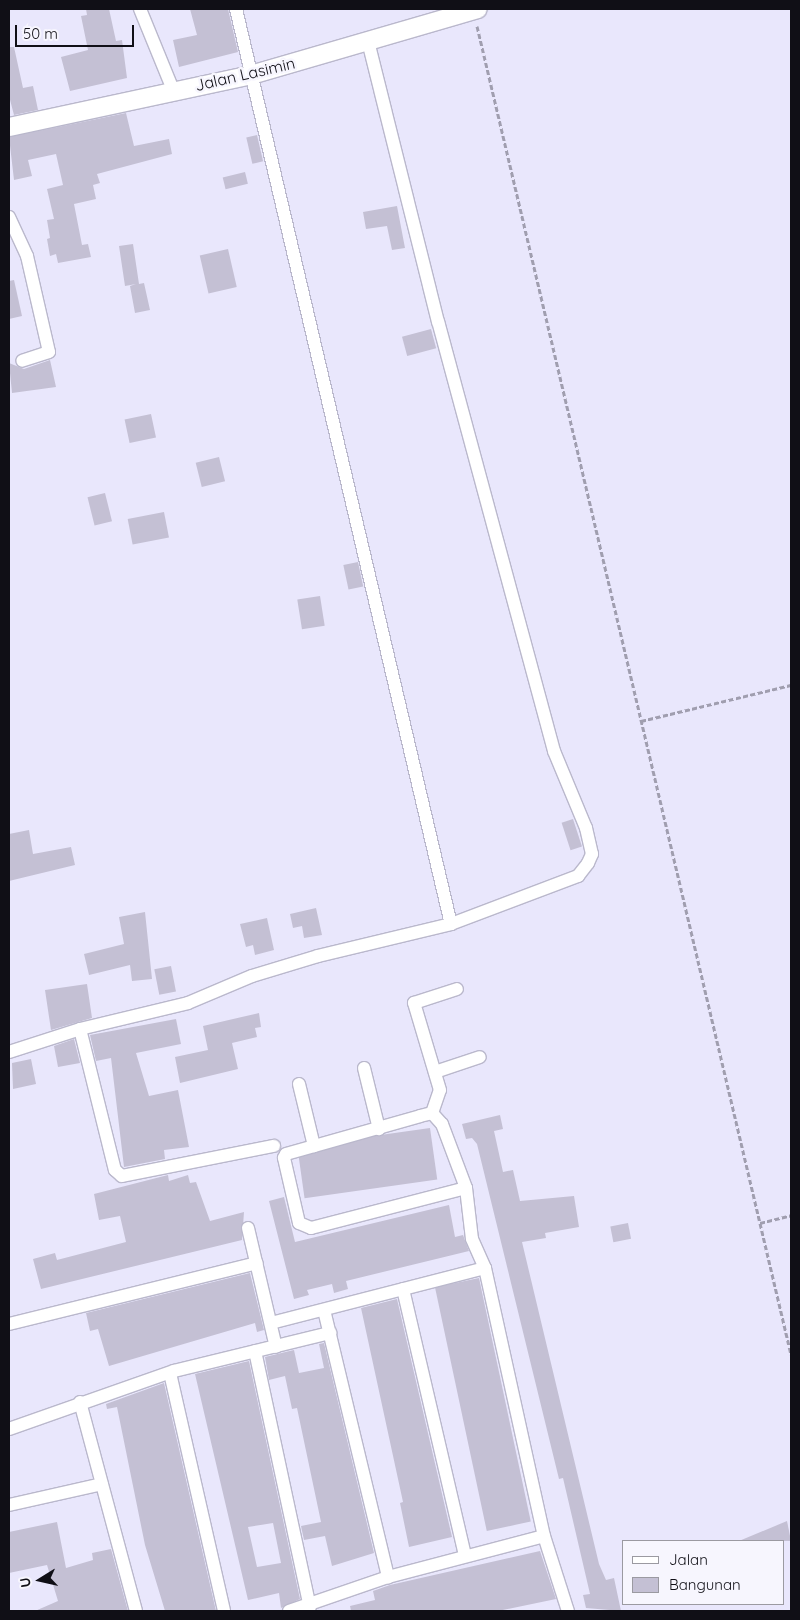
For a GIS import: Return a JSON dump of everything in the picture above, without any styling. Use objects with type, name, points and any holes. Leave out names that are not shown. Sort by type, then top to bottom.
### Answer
[{"type":"street","points":[[140,9],[173,90]]},
{"type":"street","points":[[236,9],[451,924]]},
{"type":"street","name":"Jalan Lasimin","points":[[9,127],[173,90],[251,75],[475,9]]},
{"type":"street","points":[[9,1052],[80,1029],[188,1003],[252,976],[318,956],[451,924],[578,876],[586,869],[592,854],[581,814],[551,741],[438,322],[368,41]]},
{"type":"street","points":[[9,217],[13,242],[27,256],[49,352],[22,361]]},
{"type":"street","points":[[432,1114],[440,1090],[414,1003],[457,989]]},
{"type":"street","points":[[80,1029],[115,1170],[122,1176],[274,1146]]},
{"type":"street","points":[[435,1072],[480,1057]]},
{"type":"street","points":[[364,1068],[379,1129]]},
{"type":"street","points":[[299,1084],[314,1146]]},
{"type":"street","points":[[432,1114],[314,1146],[284,1158],[299,1222],[305,1227],[466,1188]]},
{"type":"street","points":[[432,1114],[442,1124],[466,1188],[472,1239],[485,1268],[544,1536],[568,1611]]},
{"type":"street","points":[[248,1228],[276,1347]]},
{"type":"street","points":[[9,1324],[257,1262]]},
{"type":"street","points":[[271,1323],[485,1268]]},
{"type":"street","points":[[403,1289],[465,1556]]},
{"type":"street","points":[[324,1310],[388,1577]]},
{"type":"street","points":[[9,1428],[80,1402],[170,1373],[330,1333]]},
{"type":"street","points":[[255,1351],[310,1607]]},
{"type":"street","points":[[170,1373],[224,1611]]},
{"type":"street","points":[[80,1402],[136,1611]]},
{"type":"street","points":[[9,1505],[102,1484]]},
{"type":"street","points":[[289,1611],[310,1607],[388,1577],[544,1536]]},
{"type":"path","points":[[475,9],[791,1354]]},
{"type":"path","points":[[641,721],[791,685]]},
{"type":"path","points":[[760,1223],[791,1215]]},
{"type":"building","points":[[86,9],[109,9],[116,41],[122,40],[127,78],[70,91],[61,57],[88,50],[81,16],[87,15]]},
{"type":"building","points":[[190,9],[228,9],[238,52],[179,67],[173,40],[197,35]]},
{"type":"building","points":[[9,47],[14,47],[23,88],[33,86],[38,110],[14,115],[9,96]]},
{"type":"building","points":[[126,113],[134,146],[169,139],[172,154],[97,174],[100,183],[93,185],[96,199],[74,204],[82,245],[88,244],[91,257],[58,263],[56,254],[50,256],[47,239],[50,238],[47,220],[54,219],[47,189],[63,185],[56,154],[28,160],[32,176],[14,180],[9,137]]},
{"type":"building","points":[[257,135],[263,161],[252,164],[246,137]]},
{"type":"building","points":[[245,172],[248,184],[226,189],[223,178]]},
{"type":"building","points":[[397,206],[405,248],[392,250],[387,226],[366,229],[363,212]]},
{"type":"building","points":[[133,244],[139,284],[144,283],[150,310],[135,313],[130,286],[136,284],[125,286],[119,246]]},
{"type":"building","points":[[228,249],[237,287],[209,294],[200,256]]},
{"type":"building","points":[[14,280],[22,316],[9,319],[9,281]]},
{"type":"building","points":[[431,329],[436,348],[407,356],[402,337]]},
{"type":"building","points":[[50,360],[56,387],[12,393],[9,363],[24,369]]},
{"type":"building","points":[[151,414],[156,437],[130,443],[125,420]]},
{"type":"building","points":[[219,457],[225,481],[202,487],[196,463]]},
{"type":"building","points":[[105,493],[112,521],[95,525],[88,497]]},
{"type":"building","points":[[164,512],[169,538],[133,545],[128,519]]},
{"type":"building","points":[[358,562],[363,586],[349,590],[343,565]]},
{"type":"building","points":[[320,596],[325,626],[302,629],[297,600]]},
{"type":"building","points":[[573,819],[582,847],[571,850],[562,823]]},
{"type":"building","points":[[29,830],[33,854],[71,847],[75,865],[9,881],[9,834]]},
{"type":"building","points":[[316,908],[322,935],[304,938],[302,926],[293,928],[290,914]]},
{"type":"building","points":[[145,912],[152,979],[132,981],[130,965],[89,975],[84,954],[124,944],[119,917]]},
{"type":"building","points":[[267,918],[274,950],[255,955],[253,945],[246,947],[240,924]]},
{"type":"building","points":[[171,966],[176,992],[159,995],[154,969]]},
{"type":"building","points":[[87,984],[92,1018],[51,1030],[45,990]]},
{"type":"building","points":[[259,1013],[261,1027],[255,1028],[257,1037],[232,1043],[238,1069],[180,1083],[175,1057],[208,1050],[203,1026]]},
{"type":"building","points":[[176,1019],[181,1044],[136,1053],[149,1096],[178,1090],[189,1147],[164,1150],[165,1159],[124,1167],[111,1058],[96,1061],[90,1035]]},
{"type":"building","points":[[74,1039],[80,1063],[58,1067],[54,1046]]},
{"type":"building","points":[[31,1059],[36,1084],[13,1089],[12,1063]]},
{"type":"building","points":[[500,1115],[503,1129],[494,1131],[503,1172],[513,1170],[520,1201],[574,1196],[579,1227],[545,1233],[546,1238],[522,1242],[599,1564],[606,1580],[614,1578],[621,1611],[586,1608],[583,1595],[590,1594],[563,1478],[559,1479],[477,1144],[472,1138],[466,1139],[462,1124]]},
{"type":"building","points":[[430,1128],[437,1179],[305,1198],[297,1147]]},
{"type":"building","points":[[168,1175],[169,1181],[188,1175],[190,1183],[196,1182],[210,1221],[244,1212],[242,1240],[41,1289],[33,1259],[55,1253],[57,1260],[126,1242],[120,1216],[99,1220],[94,1194]]},
{"type":"building","points":[[284,1197],[295,1242],[449,1205],[455,1237],[463,1235],[469,1251],[346,1281],[348,1289],[334,1293],[332,1284],[307,1290],[309,1295],[294,1299],[269,1201]]},
{"type":"building","points":[[628,1223],[631,1239],[613,1242],[610,1226]]},
{"type":"building","points":[[250,1273],[264,1330],[257,1332],[255,1323],[109,1366],[98,1329],[90,1331],[86,1313]]},
{"type":"building","points":[[479,1278],[531,1522],[487,1531],[435,1287]]},
{"type":"building","points":[[397,1299],[452,1537],[409,1547],[400,1503],[403,1502],[361,1308]]},
{"type":"building","points":[[324,1343],[374,1553],[332,1566],[325,1536],[304,1540],[301,1526],[321,1522],[297,1408],[292,1409],[285,1376],[269,1380],[265,1357],[294,1350],[299,1373],[324,1368],[319,1344]]},
{"type":"building","points":[[249,1361],[300,1599],[281,1608],[279,1593],[248,1600],[195,1374]],"holes":[[[273,1523],[281,1563],[257,1567],[248,1527]]]},
{"type":"building","points":[[164,1383],[216,1611],[165,1611],[145,1545],[117,1407],[107,1409],[106,1404]]},
{"type":"building","points":[[787,1521],[791,1541],[785,1540],[741,1540]]},
{"type":"building","points":[[57,1522],[66,1568],[93,1560],[92,1553],[111,1549],[128,1611],[35,1611],[58,1601],[47,1565],[9,1573],[9,1532]]},
{"type":"building","points":[[540,1551],[556,1599],[498,1611],[351,1611],[350,1606],[375,1600],[373,1591],[390,1585]]}]
